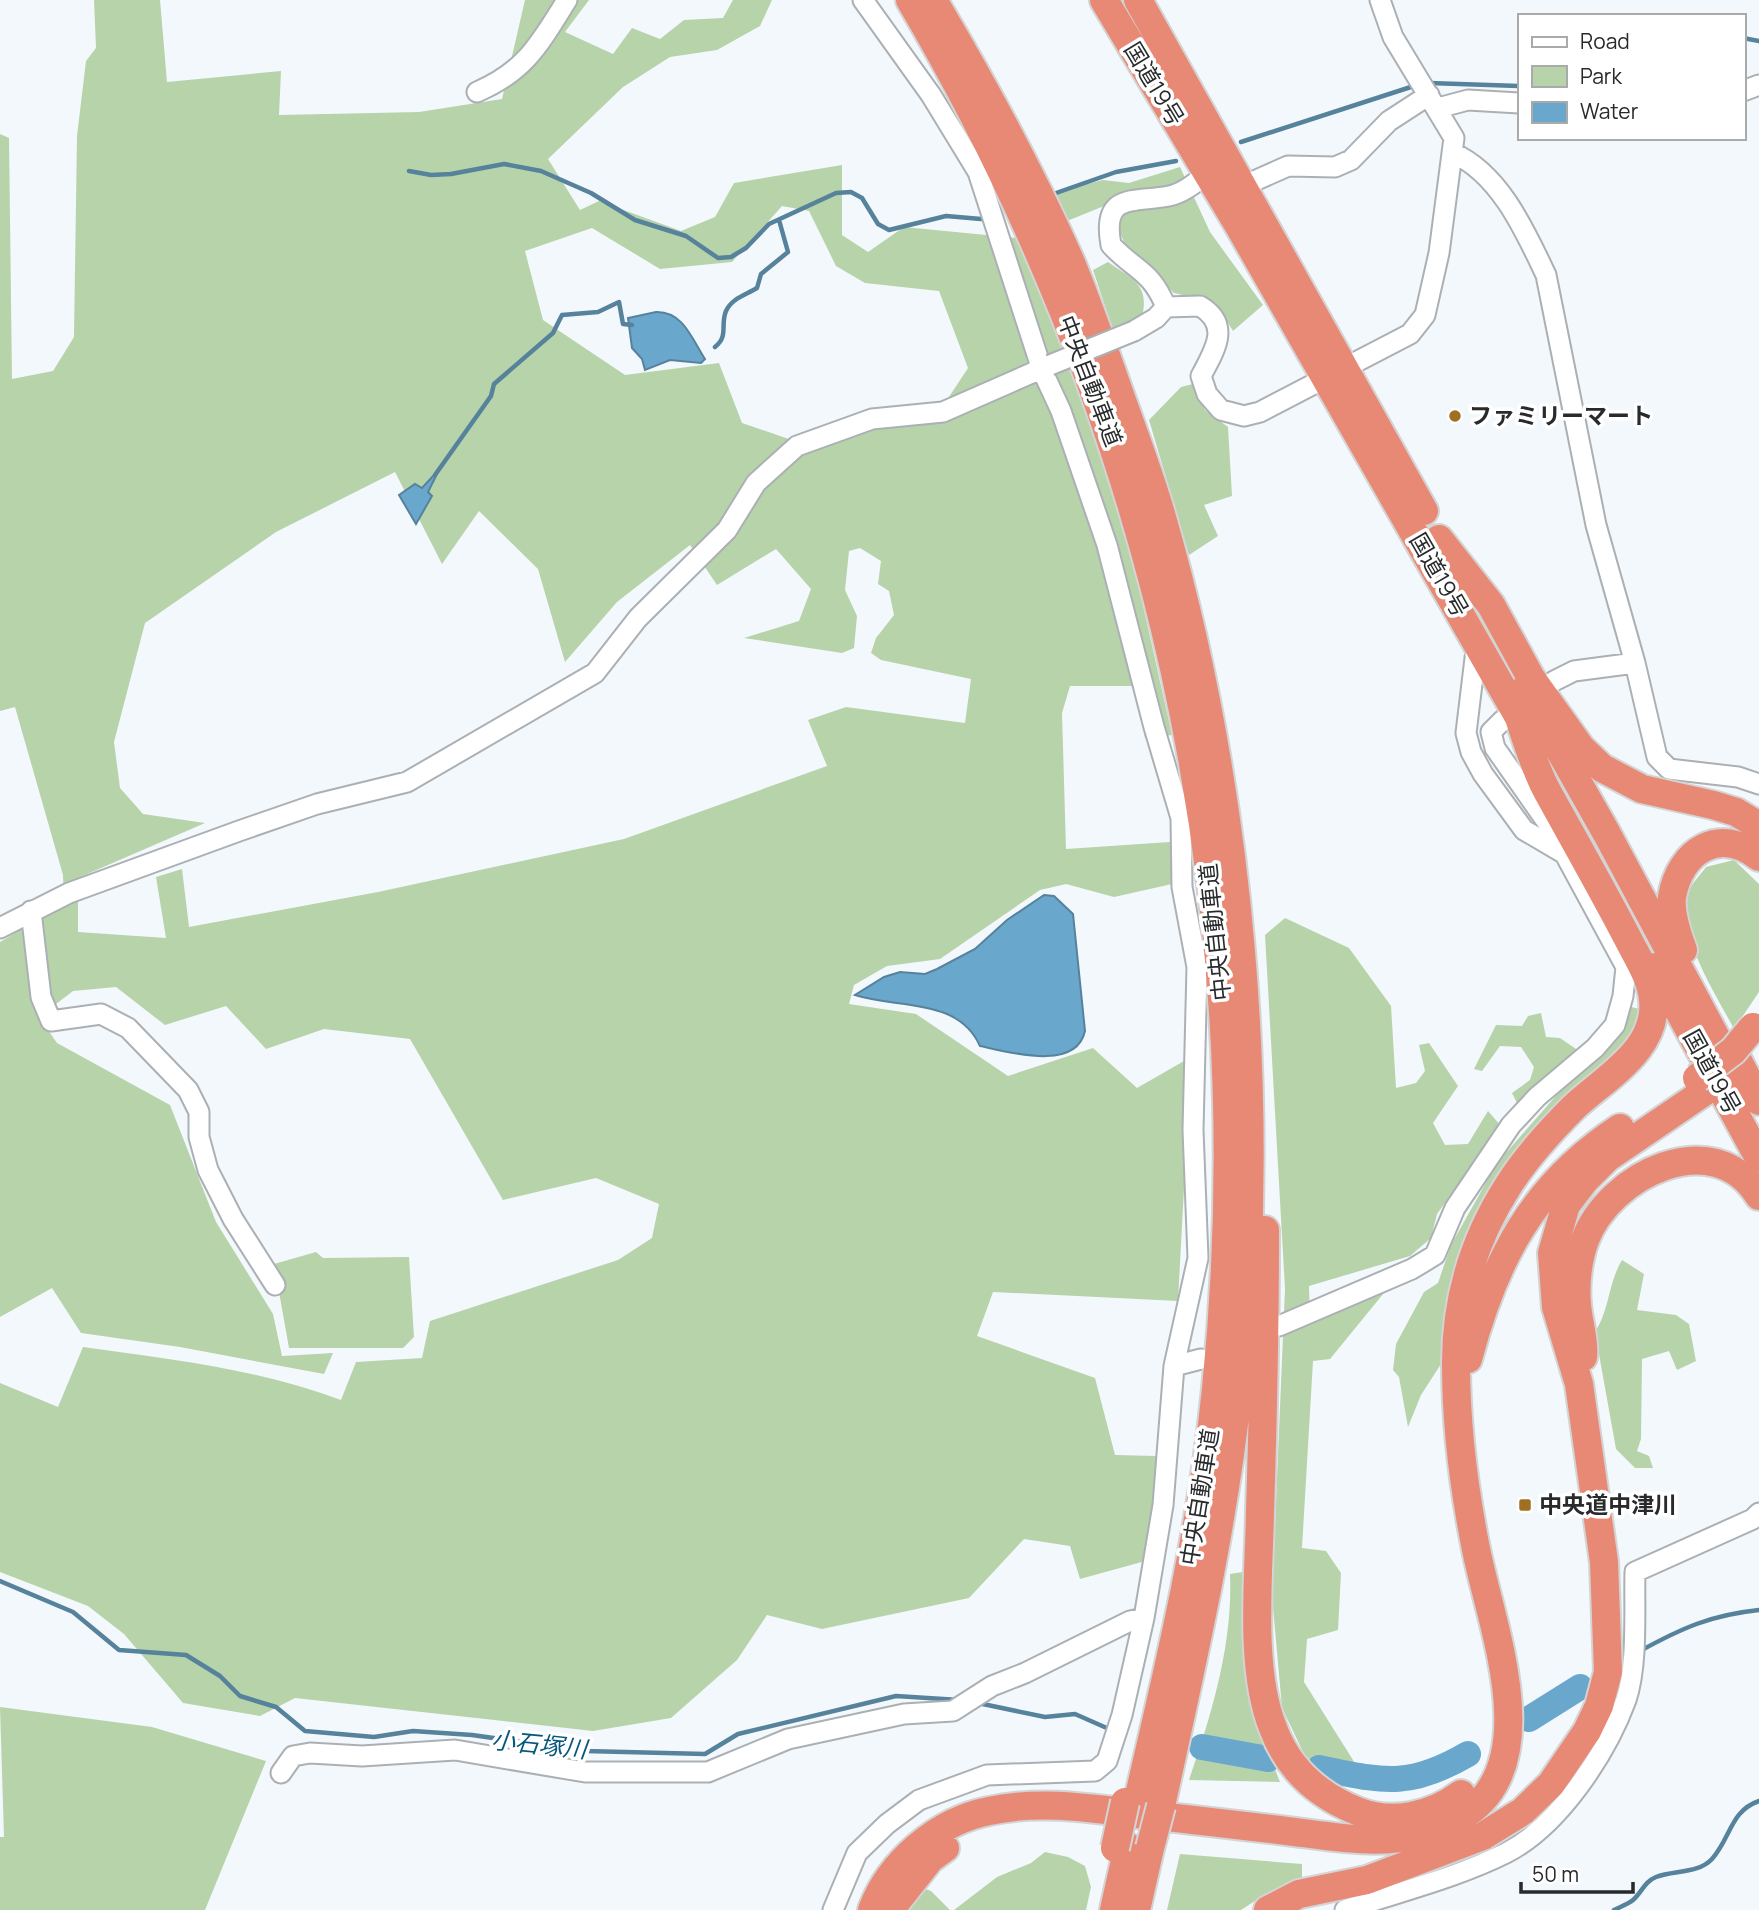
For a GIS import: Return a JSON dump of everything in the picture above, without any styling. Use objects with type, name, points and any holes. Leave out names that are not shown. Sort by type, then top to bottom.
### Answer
[{"type":"highway","name":"中央自動車道","points":[[910,0],[968,101],[1041,256],[1121,465],[1172,652],[1203,820],[1222,975],[1229,1172],[1216,1390],[1196,1535],[1141,1804],[1114,1910]]},
{"type":"highway","name":"中央自動車道","points":[[933,0],[1027,168],[1069,259],[1088,305],[1160,513],[1191,631],[1216,760],[1246,1016],[1248,1213],[1238,1387],[1214,1550],[1141,1804]]},
{"type":"highway","name":"国道19号","points":[[1104,0],[1208,173],[1439,539],[1607,834],[1759,1119]]},
{"type":"highway","name":"国道19号","points":[[1138,0],[1243,186],[1334,373],[1477,642],[1510,716],[1759,1158]]},
{"type":"highway","points":[[1439,539],[1491,605],[1531,678],[1581,748],[1602,768],[1642,789],[1713,805],[1736,813],[1759,826]]},
{"type":"highway","points":[[872,1910],[879,1893],[898,1864],[928,1839],[986,1811],[1055,1805],[1343,1838],[1400,1840],[1435,1831],[1473,1810],[1492,1787],[1504,1763],[1509,1720],[1497,1635],[1476,1549],[1458,1406],[1456,1368],[1460,1314],[1471,1261],[1485,1226],[1508,1185],[1536,1147],[1638,1049],[1652,1020],[1653,997],[1646,974],[1510,716]]},
{"type":"highway","points":[[1759,857],[1735,844],[1721,841],[1704,846],[1681,871],[1672,898],[1674,923],[1682,948],[1759,1101]]},
{"type":"highway","points":[[1246,1016],[1264,1126],[1265,1340],[1257,1628],[1272,1727],[1291,1763],[1309,1784],[1335,1802],[1368,1815],[1395,1818],[1425,1814],[1447,1805],[1485,1772],[1497,1745],[1506,1693]]},
{"type":"highway","points":[[1268,1910],[1299,1894],[1367,1880],[1483,1836],[1522,1811],[1552,1784],[1587,1731],[1599,1706],[1608,1672],[1604,1562],[1578,1384],[1556,1307],[1552,1278],[1554,1243],[1566,1205],[1607,1158],[1701,1085],[1757,1029]]},
{"type":"highway","points":[[1458,1406],[1485,1300],[1513,1239],[1535,1206],[1567,1167],[1588,1149],[1701,1085]]},
{"type":"highway","points":[[1578,1384],[1584,1346],[1577,1303],[1578,1269],[1585,1239],[1601,1212],[1625,1188],[1654,1168],[1689,1160],[1722,1164],[1750,1181],[1759,1196]]},
{"type":"highway","points":[[891,1910],[930,1859],[959,1839],[984,1829],[1019,1822],[1063,1822],[1338,1851],[1395,1853],[1452,1847]]},
{"type":"highway","name":"中央自動車道","points":[[1131,1848],[1136,1910]]},
{"type":"highway","points":[[1101,1910],[1131,1848]]},
{"type":"street","points":[[477,92],[505,80],[529,57],[567,0]]},
{"type":"street","points":[[832,1910],[857,1853],[887,1824],[919,1800],[987,1775],[1086,1772],[1102,1768],[1122,1715],[1144,1618],[1163,1505],[1174,1366],[1198,1258],[1193,1130],[1197,967],[1182,887],[1181,818],[1107,545],[978,172],[958,136],[863,0]]},
{"type":"street","points":[[0,928],[69,893],[291,813],[407,782],[595,673],[638,618],[727,530],[756,483],[797,446],[872,419],[943,412],[1134,331],[1156,318],[1166,307],[1200,306],[1215,319],[1219,341],[1201,376],[1207,394],[1222,410],[1244,416],[1260,412],[1409,334],[1425,315],[1439,253],[1453,153],[1451,130],[1393,37],[1380,0]]},
{"type":"street","points":[[1243,186],[1288,166],[1335,167],[1351,160],[1388,121],[1432,99],[1518,103]]},
{"type":"street","points":[[1453,153],[1468,160],[1501,194],[1529,239],[1546,275],[1596,525],[1662,765],[1669,769],[1738,777],[1759,784]]},
{"type":"street","points":[[1166,307],[1158,287],[1145,271],[1111,245],[1109,228],[1114,210],[1128,199],[1177,194],[1208,173]]},
{"type":"street","points":[[1477,642],[1466,733],[1471,752],[1483,774],[1524,830],[1566,855]]},
{"type":"street","points":[[1554,681],[1574,671],[1635,663]]},
{"type":"street","points":[[1279,1326],[1412,1269],[1435,1255],[1455,1208],[1511,1125],[1537,1097],[1595,1048],[1615,1025],[1623,996],[1626,967],[1549,825],[1495,748],[1491,732],[1510,716]]},
{"type":"street","points":[[31,911],[41,997],[51,1021],[101,1014],[128,1028],[188,1090],[199,1112],[199,1137],[208,1170],[233,1219],[275,1285]]},
{"type":"street","points":[[1174,1366],[1201,1359]]},
{"type":"street","points":[[1345,1910],[1507,1853],[1559,1811],[1593,1766],[1626,1699],[1632,1669],[1635,1572],[1753,1519],[1759,1513]]},
{"type":"street","points":[[281,1773],[293,1756],[310,1753],[362,1756],[443,1750],[585,1772],[708,1772],[788,1739],[904,1714],[953,1711],[966,1701],[1130,1621],[1144,1618]]},
{"type":"green space","points":[[94,0],[160,0],[167,82],[281,71],[279,115],[419,112],[502,99],[525,0],[589,0],[565,32],[613,54],[632,28],[660,39],[684,20],[723,18],[733,0],[772,0],[760,26],[717,50],[670,57],[623,87],[548,159],[580,210],[599,201],[681,231],[715,217],[734,183],[842,165],[842,235],[868,252],[904,227],[1017,238],[1080,390],[1128,538],[1172,735],[1145,738],[1135,686],[1070,686],[1062,713],[1066,849],[1170,842],[1172,884],[1114,897],[1066,884],[1040,890],[940,959],[887,966],[854,985],[849,1004],[916,1014],[1008,1076],[1093,1048],[1137,1088],[1191,1057],[1178,1301],[993,1292],[977,1336],[1095,1378],[1115,1455],[1157,1456],[1149,1560],[1080,1579],[1070,1546],[1024,1539],[969,1598],[822,1629],[767,1615],[737,1660],[671,1718],[593,1731],[295,1698],[260,1716],[183,1703],[124,1634],[88,1606],[0,1572],[0,1383],[58,1407],[83,1347],[246,1373],[310,1389],[341,1400],[356,1362],[422,1358],[430,1321],[618,1260],[652,1238],[659,1204],[596,1178],[503,1200],[410,1039],[324,1029],[266,1049],[226,1006],[165,1025],[116,987],[73,991],[39,1017],[57,1043],[170,1105],[216,1222],[273,1314],[282,1356],[333,1353],[324,1374],[180,1347],[81,1333],[52,1288],[0,1317],[0,942],[64,904],[63,875],[15,707],[0,711],[0,134],[9,138],[12,379],[53,371],[74,337],[77,136],[86,61],[96,48]],"holes":[[[782,206],[809,211],[836,266],[865,283],[939,291],[968,368],[935,418],[849,431],[812,447],[742,423],[719,363],[625,375],[543,320],[525,251],[592,228],[660,269],[732,262]],[[395,472],[442,564],[479,511],[538,569],[565,662],[617,602],[690,545],[717,585],[776,549],[811,589],[799,621],[744,638],[842,653],[854,648],[857,616],[845,590],[849,551],[860,548],[881,561],[878,584],[889,591],[894,615],[876,638],[871,653],[881,660],[971,679],[965,723],[846,707],[808,720],[827,766],[624,839],[378,892],[189,927],[182,869],[156,877],[166,938],[78,932],[78,878],[205,823],[143,814],[120,788],[114,742],[145,623],[276,532]]]},
{"type":"green space","points":[[1180,167],[1210,232],[1263,305],[1233,331],[1216,303],[1174,293],[1125,245],[1109,204],[1067,221],[1056,192],[1103,180],[1129,183]]},
{"type":"green space","points":[[1108,262],[1131,278],[1141,290],[1144,306],[1142,317],[1127,326],[1112,327],[1093,270]]},
{"type":"green space","points":[[1193,384],[1205,410],[1228,427],[1232,496],[1204,505],[1218,536],[1189,555],[1149,420],[1181,387]]},
{"type":"green space","points":[[1734,860],[1759,884],[1759,992],[1734,1029],[1691,942],[1686,906],[1689,890],[1706,867]]},
{"type":"green space","points":[[1285,918],[1349,948],[1391,1006],[1396,1088],[1416,1083],[1425,1071],[1419,1045],[1429,1043],[1458,1086],[1433,1123],[1445,1145],[1468,1144],[1488,1111],[1501,1126],[1437,1214],[1431,1238],[1410,1256],[1309,1286],[1310,1321],[1388,1288],[1330,1359],[1313,1361],[1302,1548],[1326,1551],[1341,1573],[1338,1630],[1307,1639],[1304,1682],[1358,1768],[1306,1758],[1282,1708],[1272,1596],[1285,1289],[1265,935]]},
{"type":"green space","points":[[1631,1007],[1640,1009],[1631,1038],[1539,1135],[1441,1364],[1421,1395],[1408,1427],[1399,1377],[1393,1370],[1396,1344],[1424,1292],[1438,1283],[1451,1245],[1497,1163],[1562,1089],[1614,1043],[1627,1022]]},
{"type":"green space","points":[[1541,1013],[1546,1037],[1560,1038],[1579,1051],[1520,1109],[1512,1093],[1530,1080],[1534,1067],[1521,1047],[1500,1046],[1482,1071],[1474,1069],[1496,1025],[1522,1026],[1528,1016]]},
{"type":"green space","points":[[316,1252],[323,1258],[409,1257],[414,1337],[403,1348],[289,1348],[274,1264]]},
{"type":"green space","points":[[1622,1260],[1644,1274],[1637,1310],[1676,1315],[1689,1324],[1696,1361],[1677,1370],[1669,1351],[1642,1359],[1641,1439],[1637,1451],[1649,1456],[1653,1468],[1635,1468],[1616,1449],[1595,1332],[1604,1314]]},
{"type":"green space","points":[[1243,1572],[1245,1628],[1251,1679],[1262,1730],[1280,1782],[1189,1780],[1219,1678],[1228,1626],[1230,1574]]},
{"type":"green space","points":[[0,1707],[152,1727],[266,1761],[205,1910],[0,1910],[0,1837],[4,1837]]},
{"type":"green space","points":[[1045,1852],[1068,1857],[1085,1866],[1091,1887],[1086,1910],[954,1910],[997,1877],[1031,1863]]},
{"type":"green space","points":[[1180,1854],[1302,1864],[1302,1878],[1261,1897],[1241,1910],[1167,1910]]},
{"type":"green space","points":[[920,1887],[931,1891],[950,1910],[907,1910]]},
{"type":"water","points":[[656,312],[673,316],[680,321],[705,359],[701,363],[670,360],[645,370],[642,359],[632,348],[628,318]]},
{"type":"water","points":[[436,476],[428,492],[432,496],[416,524],[399,495],[415,484],[422,488]]},
{"type":"water","points":[[1044,895],[1054,896],[1073,914],[1085,1031],[1079,1044],[1069,1051],[1040,1056],[980,1046],[970,1030],[957,1019],[942,1012],[855,995],[884,977],[900,972],[925,974],[975,949],[1007,920]]},
{"type":"waterway","points":[[1745,38],[1759,41]]},
{"type":"waterway","points":[[1429,83],[1518,86]]},
{"type":"waterway","points":[[1241,142],[1417,85]]},
{"type":"waterway","points":[[1056,193],[1116,172],[1176,161]]},
{"type":"waterway","points":[[409,171],[431,175],[451,174],[504,164],[541,171],[591,193],[635,220],[686,236],[718,258],[731,257],[746,248],[769,224],[836,193],[851,192],[862,198],[878,224],[889,230],[946,216],[981,219],[988,217]]},
{"type":"waterway","points":[[715,347],[722,339],[724,316],[729,307],[757,288],[761,274],[788,252],[779,220]]},
{"type":"waterway","points":[[435,475],[491,396],[494,384],[553,333],[562,315],[598,312],[619,302],[623,324],[632,325]]},
{"type":"waterway","name":"小石塚川","points":[[0,1581],[73,1612],[119,1650],[186,1655],[220,1676],[240,1696],[276,1707],[305,1731],[374,1737],[413,1731],[472,1735],[585,1751],[705,1754],[738,1734],[896,1696],[959,1700]]},
{"type":"waterway","name":"小石塚川","points":[[1640,1651],[1697,1624],[1726,1615],[1759,1610]]},
{"type":"waterway","name":"小石塚川","points":[[1529,1719],[1580,1687]]},
{"type":"waterway","name":"小石塚川","points":[[978,1703],[1045,1717],[1075,1714],[1109,1729]]},
{"type":"waterway","name":"小石塚川","points":[[1202,1747],[1268,1759]]},
{"type":"waterway","name":"小石塚川","points":[[1319,1768],[1378,1779],[1395,1779],[1428,1773],[1468,1754]]},
{"type":"waterway","points":[[1614,1910],[1633,1900],[1656,1877],[1706,1864],[1718,1851],[1736,1818],[1759,1801]]},
{"type":"place","name":"ファミリーマート","points":[[1455,416]]},
{"type":"place","name":"中央道中津川","points":[[1525,1505]]}]
